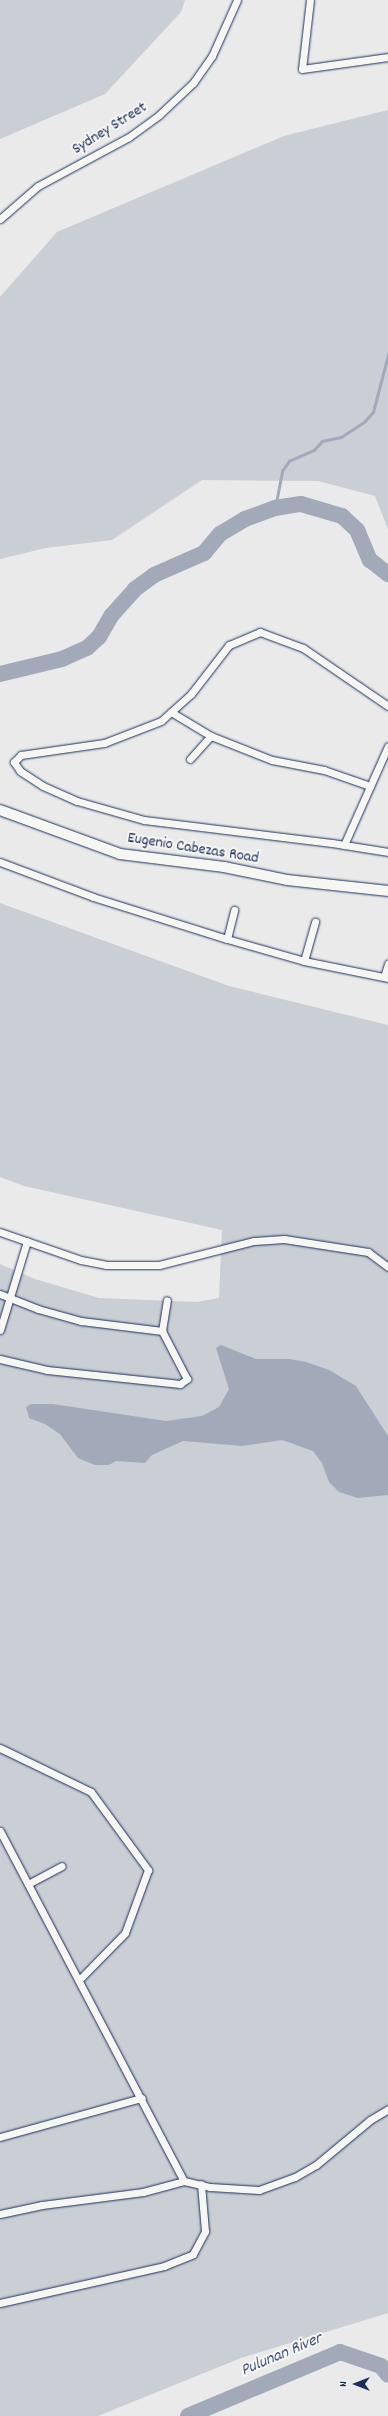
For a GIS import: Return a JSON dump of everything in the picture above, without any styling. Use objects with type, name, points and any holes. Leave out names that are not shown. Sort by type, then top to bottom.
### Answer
[{"type":"street","name":"Sydney Street","points":[[0,220],[38,186],[128,137],[159,115],[193,84],[212,56],[237,0]]},
{"type":"street","points":[[310,0],[302,69],[388,57]]},
{"type":"street","points":[[388,706],[303,648],[260,632],[229,644],[191,694],[161,721],[104,743],[21,755],[15,759],[15,765],[43,786],[77,801],[144,820],[344,844],[388,852]]},
{"type":"street","points":[[171,712],[211,736],[272,760],[324,770],[370,786]]},
{"type":"street","points":[[190,759],[211,736]]},
{"type":"street","points":[[344,844],[388,746]]},
{"type":"street","name":"Eugenio Cabezas Road","points":[[0,810],[120,854],[224,867],[287,880],[388,891]]},
{"type":"street","points":[[0,862],[92,897],[304,961],[386,978],[388,964]]},
{"type":"street","points":[[227,939],[234,910]]},
{"type":"street","points":[[304,961],[315,922]]},
{"type":"street","points":[[0,1232],[81,1260],[113,1265],[158,1265],[254,1241],[284,1239],[368,1252],[388,1268]]},
{"type":"street","points":[[0,1330],[27,1241]]},
{"type":"street","points":[[0,1294],[81,1321],[162,1331]]},
{"type":"street","points":[[0,1359],[47,1370],[180,1384],[187,1379],[162,1331],[167,1300]]},
{"type":"street","points":[[0,1748],[91,1792],[148,1870],[125,1932],[79,1980]]},
{"type":"street","points":[[0,1831],[142,2098],[184,2181]]},
{"type":"street","points":[[28,1884],[62,1866]]},
{"type":"street","points":[[0,2137],[142,2098]]},
{"type":"street","points":[[0,2214],[42,2205],[143,2192],[184,2181],[258,2190],[279,2184],[316,2165],[370,2120],[388,2109]]},
{"type":"street","points":[[0,2303],[164,2266],[194,2254],[205,2231],[200,2184]]},
{"type":"shaded area","points":[[0,0],[185,0],[181,12],[105,94],[0,139]]},
{"type":"shaded area","points":[[388,110],[388,529],[375,496],[318,481],[202,480],[112,540],[46,548],[0,559],[0,297],[57,232],[284,136]]},
{"type":"shaded area","points":[[0,903],[229,986],[388,1025],[388,2313],[241,2358],[98,2416],[0,2416],[0,1264],[35,1279],[99,1298],[197,1302],[219,1298],[222,1230],[24,1186],[0,1177]]},
{"type":"water","points":[[221,1345],[256,1359],[290,1359],[306,1362],[329,1370],[356,1386],[388,1436],[388,1495],[358,1498],[339,1492],[329,1482],[322,1463],[313,1451],[282,1440],[242,1446],[183,1441],[152,1455],[145,1463],[116,1461],[109,1465],[95,1465],[78,1458],[60,1434],[45,1424],[29,1418],[26,1407],[31,1404],[53,1404],[166,1421],[202,1416],[219,1407],[229,1389],[216,1348]]},
{"type":"waterway","points":[[275,508],[282,471],[289,461],[314,450],[322,441],[341,437],[364,422],[373,412],[388,355]]},
{"type":"waterway","points":[[0,674],[62,659],[87,648],[99,637],[111,616],[135,589],[154,575],[204,553],[220,534],[245,519],[275,508],[301,504],[342,516],[357,530],[370,560],[388,574]]},
{"type":"waterway","name":"Pulunan River","points":[[188,2416],[340,2352],[381,2366],[388,2375]]}]
